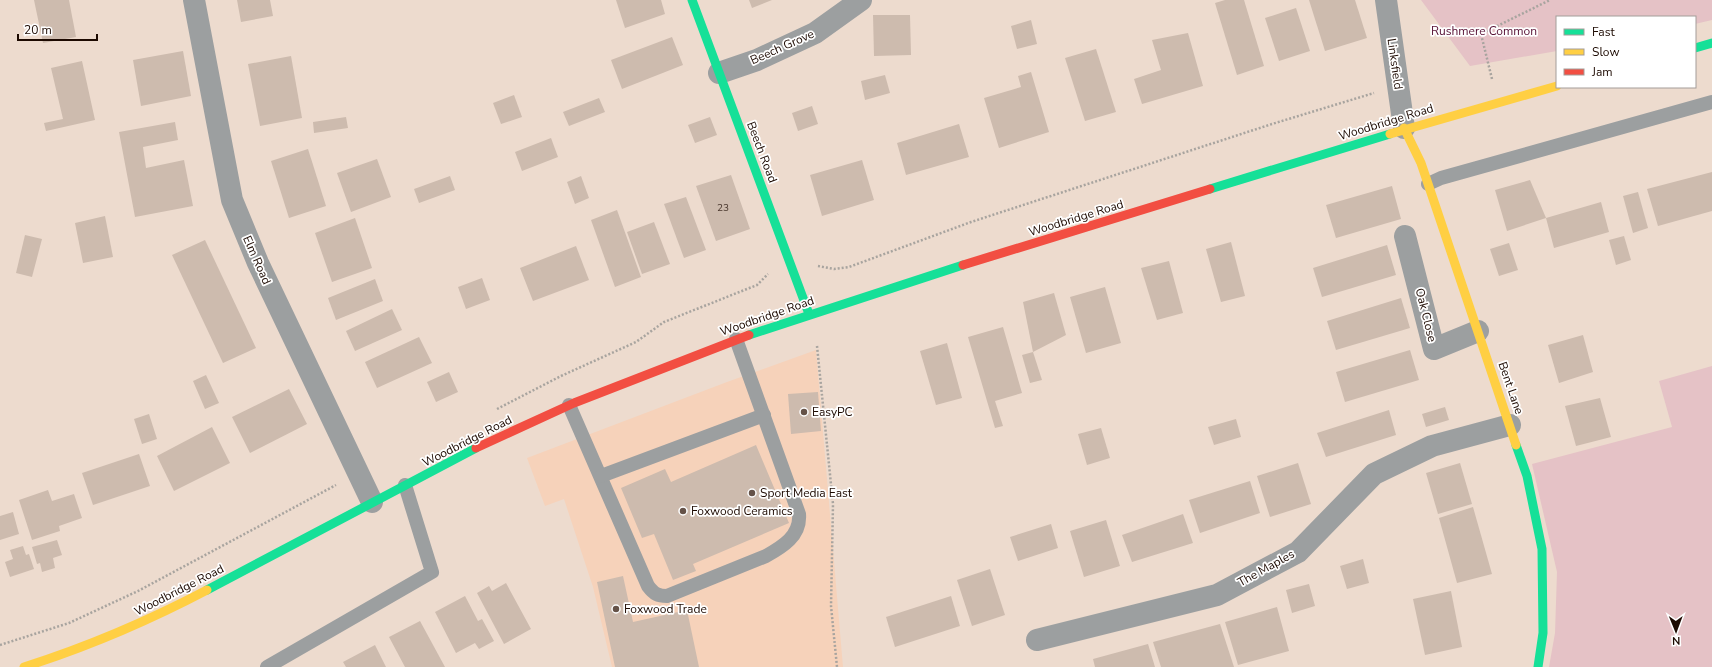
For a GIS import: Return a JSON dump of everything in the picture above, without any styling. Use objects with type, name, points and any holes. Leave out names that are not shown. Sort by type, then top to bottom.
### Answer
[{"type":"main road","name":"Beech Road","points":[[692,0],[809,314]]},
{"type":"main road","points":[[1696,48],[1712,43]]},
{"type":"main road","name":"Woodbridge Road","points":[[24,667],[91,644],[165,612],[372,502],[519,427],[651,371],[736,339],[809,314],[1404,128],[1556,86]]},
{"type":"main road","name":"Bent Lane","points":[[1404,128],[1421,163],[1526,476],[1542,549],[1543,633],[1538,667]]},
{"type":"street","name":"Elm Road","points":[[194,0],[232,200],[258,263],[372,502]]},
{"type":"street","name":"Beech Grove","points":[[719,73],[757,60],[815,34],[861,0]]},
{"type":"street","name":"Linksfield","points":[[1386,0],[1404,128]]},
{"type":"street","name":"Oak Close","points":[[1405,236],[1434,349],[1478,331]]},
{"type":"street","name":"The Maples","points":[[1037,640],[1217,595],[1298,552],[1374,474],[1432,446],[1510,425]]},
{"type":"lane","points":[[1428,184],[1441,178],[1712,102]]},
{"type":"lane","points":[[569,405],[648,586],[653,593],[660,596],[667,596],[766,556],[787,543],[795,533],[800,522],[799,514],[736,339]]},
{"type":"lane","points":[[600,476],[764,415]]},
{"type":"lane","points":[[267,667],[432,572],[406,485]]},
{"type":"path","points":[[1492,82],[1481,34],[1550,0]]},
{"type":"path","points":[[817,346],[833,504],[831,606],[837,667]]},
{"type":"shaded area","points":[[816,350],[843,667],[612,667],[593,587],[564,499],[545,506],[527,458]]},
{"type":"green space","name":"Rushmere Common","points":[[1421,0],[1712,0],[1712,20],[1696,24],[1696,16],[1556,16],[1556,51],[1470,66]]},
{"type":"green space","points":[[1712,366],[1712,667],[1549,667],[1555,633],[1557,572],[1532,464],[1672,427],[1659,381]]},
{"type":"building","points":[[34,0],[69,0],[76,37],[43,43]]},
{"type":"building","points":[[237,0],[270,0],[273,16],[241,22]]},
{"type":"building","points":[[616,0],[661,0],[665,14],[625,28]]},
{"type":"building","points":[[749,0],[772,0],[752,8]]},
{"type":"building","points":[[1225,0],[1244,0],[1264,66],[1237,75],[1215,3]]},
{"type":"building","points":[[1309,0],[1355,0],[1367,38],[1325,51]]},
{"type":"building","points":[[1296,8],[1310,51],[1279,61],[1265,18]]},
{"type":"building","points":[[873,15],[910,15],[911,55],[874,56]]},
{"type":"building","points":[[1031,20],[1037,44],[1017,49],[1011,26]]},
{"type":"building","points":[[1188,33],[1203,86],[1142,104],[1134,79],[1161,70],[1152,40]]},
{"type":"building","points":[[672,37],[683,65],[622,89],[611,60]]},
{"type":"building","points":[[1096,49],[1116,112],[1085,121],[1065,58]]},
{"type":"building","points":[[183,51],[191,96],[141,106],[133,60]]},
{"type":"building","points":[[291,56],[302,118],[260,126],[248,64]]},
{"type":"building","points":[[82,61],[95,120],[46,131],[44,123],[63,119],[51,68]]},
{"type":"building","points":[[1031,72],[1049,132],[999,148],[984,98],[1021,87],[1018,76]]},
{"type":"building","points":[[885,75],[890,93],[865,100],[861,81]]},
{"type":"building","points":[[514,95],[522,117],[501,124],[493,103]]},
{"type":"building","points":[[599,98],[605,112],[569,126],[563,112]]},
{"type":"building","points":[[812,106],[818,124],[798,131],[792,113]]},
{"type":"building","points":[[346,117],[348,128],[314,133],[313,122]]},
{"type":"building","points":[[710,117],[717,135],[695,143],[688,125]]},
{"type":"building","points":[[175,122],[178,140],[143,147],[146,168],[184,160],[193,206],[135,217],[119,132]]},
{"type":"building","points":[[959,124],[969,157],[906,175],[897,143]]},
{"type":"building","points":[[551,138],[558,157],[522,171],[515,152]]},
{"type":"building","points":[[308,149],[326,206],[289,218],[271,161]]},
{"type":"building","points":[[377,159],[391,197],[351,212],[337,173]]},
{"type":"building","points":[[862,160],[874,200],[822,216],[810,175]]},
{"type":"building","points":[[1712,172],[1712,211],[1658,226],[1647,189]]},
{"type":"building","points":[[731,175],[750,229],[716,241],[696,186]]},
{"type":"building","points":[[450,176],[455,190],[419,203],[414,189]]},
{"type":"building","points":[[581,176],[589,198],[575,204],[567,182]]},
{"type":"building","points":[[1530,180],[1546,218],[1507,231],[1495,190]]},
{"type":"building","points":[[1392,186],[1401,219],[1336,238],[1326,205]]},
{"type":"building","points":[[1638,192],[1648,228],[1633,233],[1623,196]]},
{"type":"building","points":[[686,197],[706,250],[684,258],[664,204]]},
{"type":"building","points":[[1601,202],[1609,232],[1554,248],[1546,218]]},
{"type":"building","points":[[617,210],[641,277],[615,287],[591,220]]},
{"type":"building","points":[[105,216],[113,257],[83,263],[75,223]]},
{"type":"building","points":[[355,218],[372,268],[332,282],[315,233]]},
{"type":"building","points":[[654,222],[670,264],[642,274],[627,232]]},
{"type":"building","points":[[25,235],[42,239],[32,277],[16,273]]},
{"type":"building","points":[[1624,236],[1631,260],[1616,265],[1609,240]]},
{"type":"building","points":[[205,240],[256,348],[223,363],[172,255]]},
{"type":"building","points":[[1231,242],[1245,296],[1221,302],[1206,249]]},
{"type":"building","points":[[1509,243],[1518,270],[1499,276],[1490,249]]},
{"type":"building","points":[[1387,245],[1396,275],[1322,297],[1313,268]]},
{"type":"building","points":[[576,246],[589,280],[533,301],[520,268]]},
{"type":"building","points":[[1169,261],[1183,313],[1157,320],[1141,268]]},
{"type":"building","points":[[482,278],[490,300],[466,309],[458,287]]},
{"type":"building","points":[[375,279],[383,301],[336,320],[328,298]]},
{"type":"building","points":[[1105,287],[1121,343],[1086,353],[1070,297]]},
{"type":"building","points":[[1054,293],[1066,335],[1033,352],[1023,302]]},
{"type":"building","points":[[1401,298],[1410,328],[1336,350],[1327,321]]},
{"type":"building","points":[[392,309],[402,330],[355,351],[346,331]]},
{"type":"building","points":[[1003,327],[1022,393],[995,401],[1003,426],[995,428],[968,337]]},
{"type":"building","points":[[1583,335],[1593,372],[1559,383],[1548,345]]},
{"type":"building","points":[[419,337],[432,363],[377,388],[365,362]]},
{"type":"building","points":[[947,343],[962,398],[936,405],[920,351]]},
{"type":"building","points":[[1410,350],[1419,380],[1345,402],[1336,372]]},
{"type":"building","points":[[1033,352],[1042,380],[1030,383],[1022,355]]},
{"type":"building","points":[[449,372],[458,392],[436,402],[427,382]]},
{"type":"building","points":[[206,375],[219,403],[205,409],[193,381]]},
{"type":"building","points":[[289,389],[307,424],[250,453],[232,417]]},
{"type":"building","name":"EasyPC","points":[[818,392],[821,431],[791,434],[788,394]]},
{"type":"building","points":[[1600,398],[1611,437],[1576,446],[1565,406]]},
{"type":"building","points":[[1445,407],[1449,420],[1426,427],[1422,414]]},
{"type":"building","points":[[1389,410],[1396,435],[1326,457],[1317,433]]},
{"type":"building","points":[[149,414],[157,439],[142,444],[134,419]]},
{"type":"building","points":[[1236,419],[1241,437],[1214,445],[1208,427]]},
{"type":"building","points":[[212,427],[230,463],[174,491],[157,456]]},
{"type":"building","points":[[1101,428],[1110,458],[1087,465],[1078,434]]},
{"type":"building","name":"Foxwood Ceramics","points":[[756,445],[789,523],[693,564],[696,571],[673,580],[654,534],[642,538],[621,488],[665,469],[671,482]]},
{"type":"building","points":[[139,454],[150,486],[93,505],[82,473]]},
{"type":"building","points":[[1298,463],[1311,504],[1270,517],[1257,476]]},
{"type":"building","points":[[1460,463],[1472,504],[1438,514],[1426,473]]},
{"type":"building","points":[[1250,481],[1260,513],[1200,533],[1189,500]]},
{"type":"building","points":[[48,490],[52,501],[74,494],[82,518],[59,526],[60,531],[32,540],[19,500]]},
{"type":"building","points":[[1473,507],[1492,574],[1457,583],[1439,518]]},
{"type":"building","points":[[13,512],[19,534],[0,540],[0,516]]},
{"type":"building","points":[[1183,514],[1193,543],[1132,562],[1122,535]]},
{"type":"building","points":[[1106,520],[1120,566],[1084,577],[1070,531]]},
{"type":"building","points":[[1051,524],[1058,548],[1018,561],[1010,537]]},
{"type":"building","points":[[57,540],[62,555],[53,558],[55,568],[42,572],[40,563],[37,564],[32,547]]},
{"type":"building","points":[[23,546],[26,555],[29,554],[34,569],[10,577],[5,562],[13,559],[10,550]]},
{"type":"building","points":[[1363,559],[1369,583],[1347,589],[1340,566]]},
{"type":"building","points":[[990,569],[1005,615],[972,626],[957,580]]},
{"type":"building","points":[[623,576],[633,622],[687,610],[699,667],[615,667],[597,582]]},
{"type":"building","points":[[506,583],[531,629],[504,644],[477,593],[489,586],[492,591]]},
{"type":"building","points":[[1309,584],[1315,606],[1292,613],[1286,590]]},
{"type":"building","points":[[1451,591],[1462,647],[1425,655],[1413,599]]},
{"type":"building","points":[[465,596],[478,621],[482,619],[494,641],[479,649],[475,643],[456,653],[435,612]]},
{"type":"building","points":[[951,596],[960,626],[895,647],[886,617]]},
{"type":"building","points":[[1277,607],[1289,651],[1238,665],[1225,622]]},
{"type":"building","points":[[420,621],[445,667],[405,667],[389,637]]},
{"type":"building","points":[[1220,624],[1234,667],[1161,667],[1153,642]]},
{"type":"building","points":[[1148,644],[1155,667],[1095,667],[1093,659]]},
{"type":"building","points":[[375,645],[386,667],[346,667],[343,662]]},
{"type":"traffic: fast","points":[[692,0],[809,314]]},
{"type":"traffic: fast","points":[[1696,48],[1712,43]]},
{"type":"traffic: fast","points":[[1210,189],[1390,134]]},
{"type":"traffic: fast","points":[[749,335],[963,265]]},
{"type":"traffic: fast","points":[[1516,445],[1527,476],[1542,549],[1543,633],[1538,667]]},
{"type":"traffic: fast","points":[[207,590],[476,448]]},
{"type":"traffic: slow","points":[[1390,134],[1556,86]]},
{"type":"traffic: slow","points":[[1404,128],[1421,163],[1516,445]]},
{"type":"traffic: slow","points":[[24,667],[117,633],[207,590]]},
{"type":"traffic: jam","points":[[963,265],[1210,189]]},
{"type":"traffic: jam","points":[[476,448],[574,403],[749,335]]},
{"type":"place","name":"EasyPC","points":[[804,412]]},
{"type":"place","name":"Sport Media East","points":[[752,493]]},
{"type":"place","name":"Foxwood Ceramics","points":[[683,511]]},
{"type":"place","name":"Foxwood Trade","points":[[616,609]]}]
